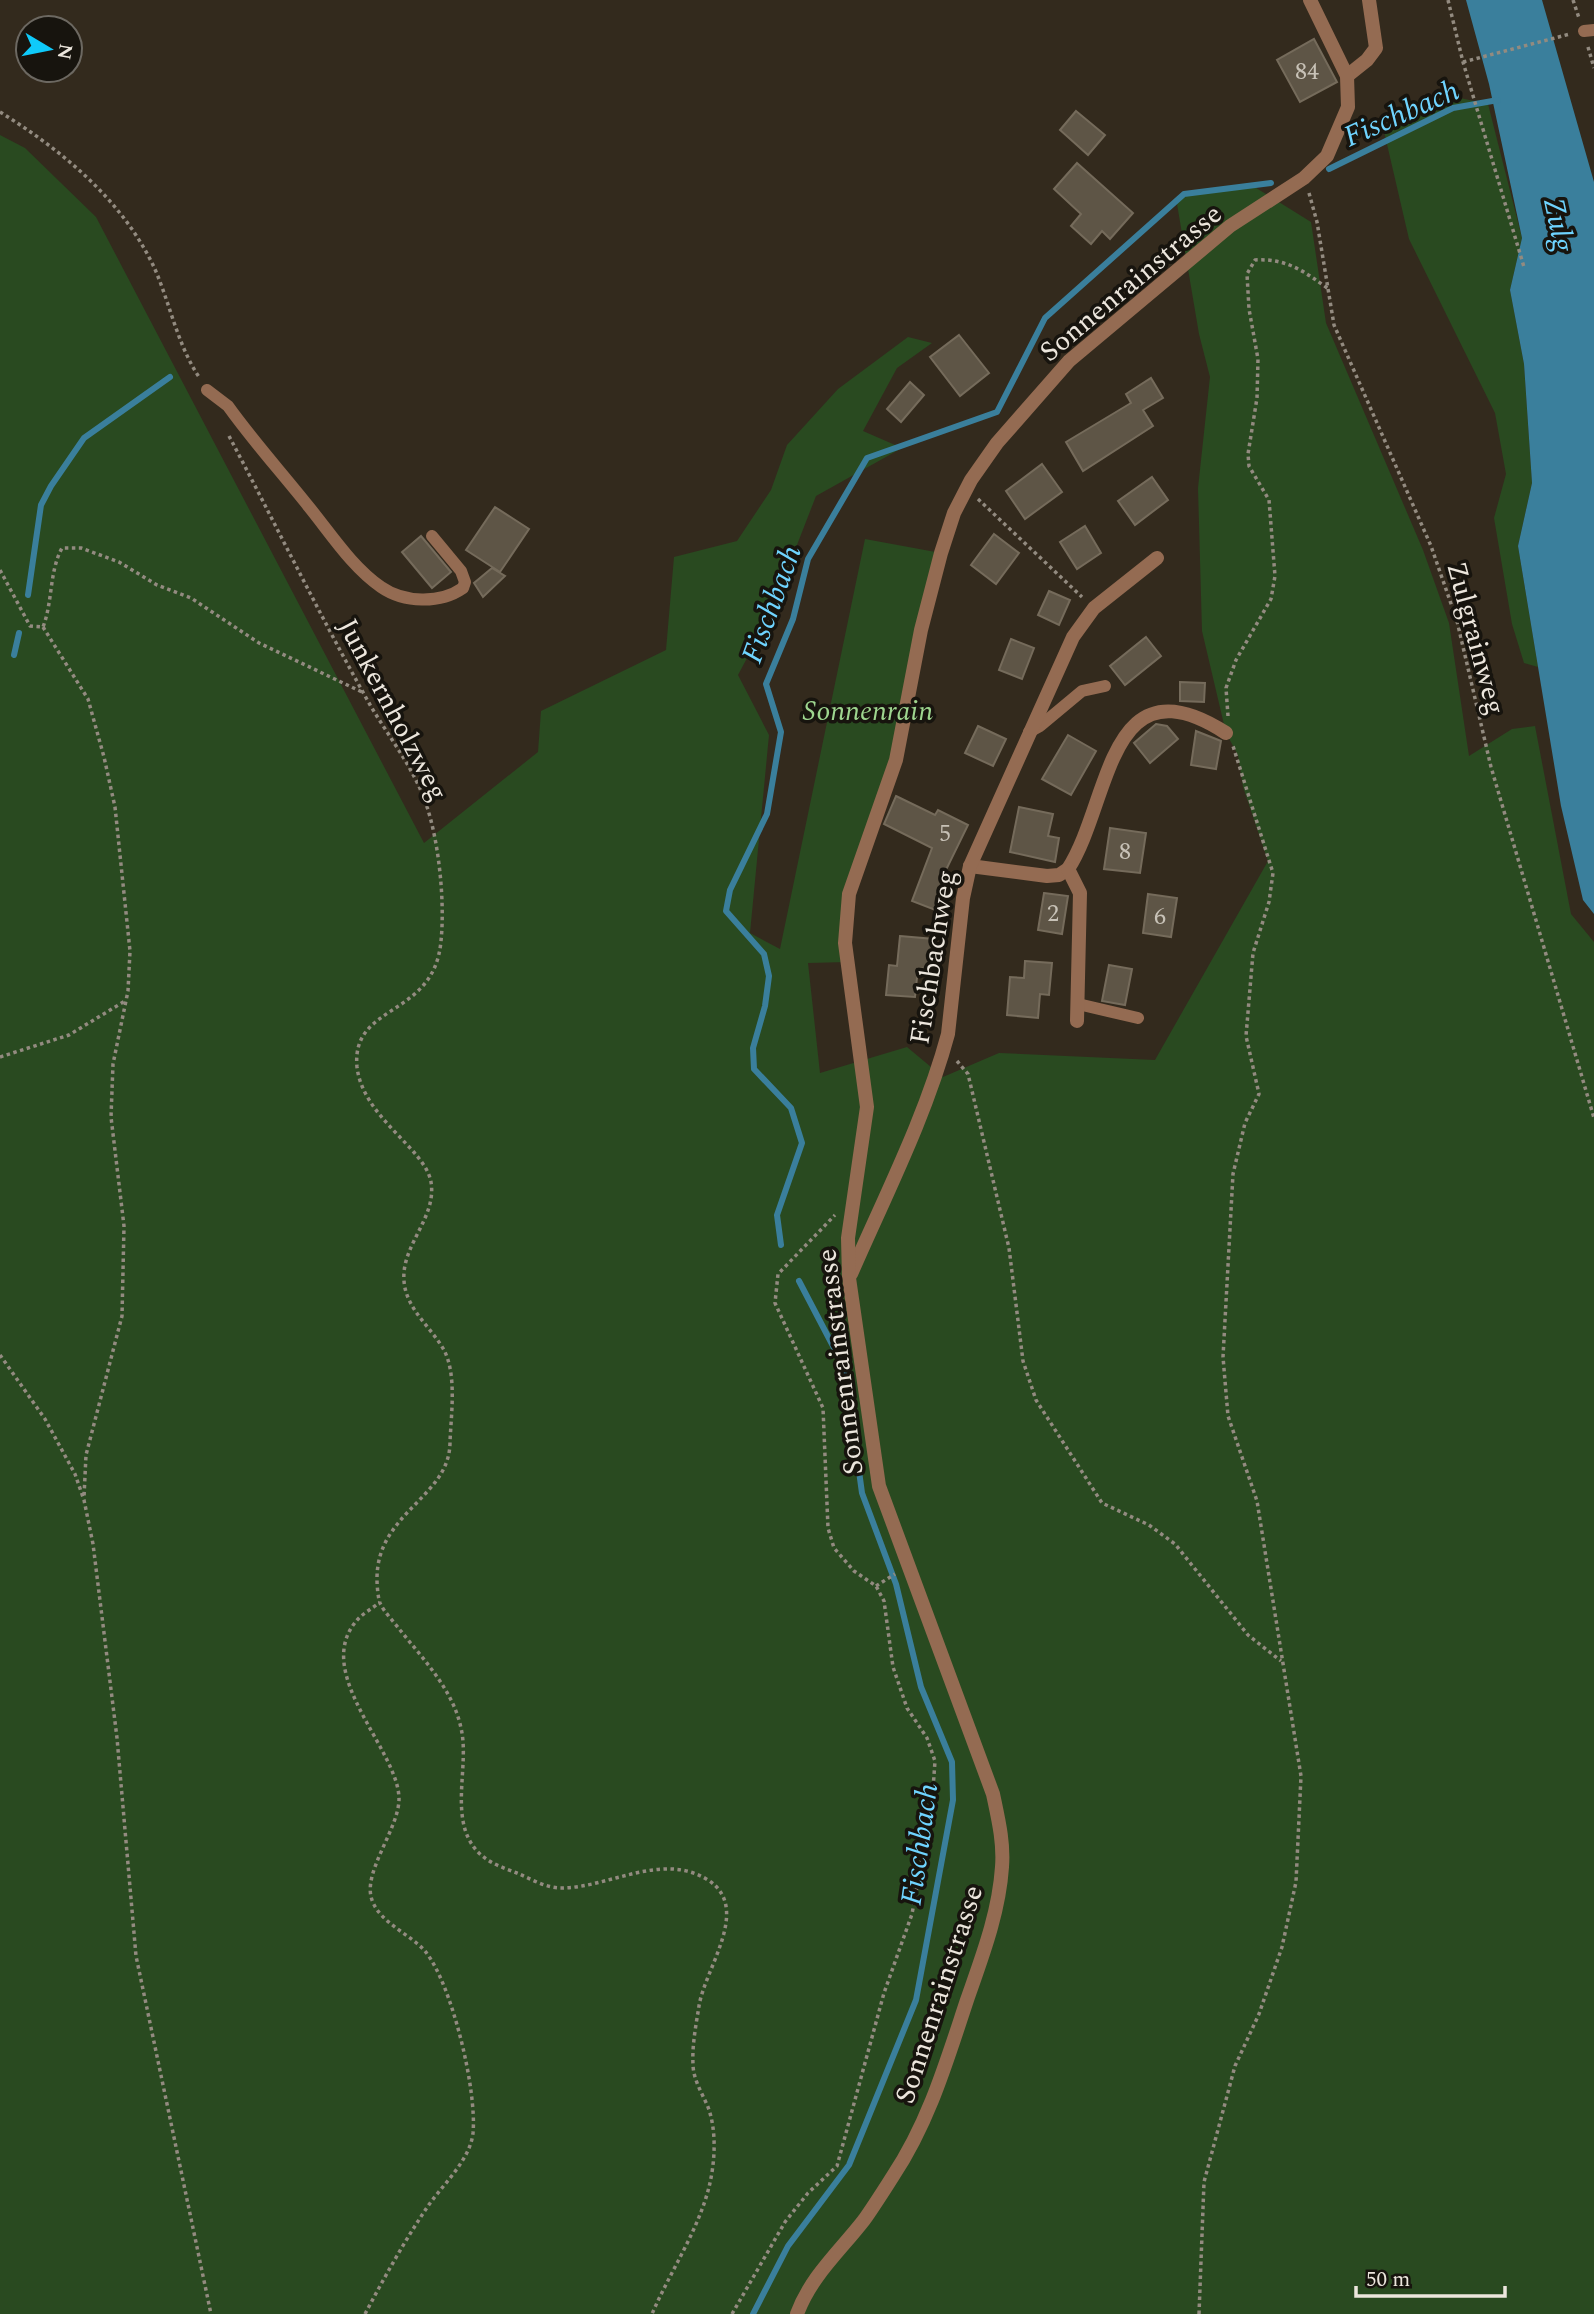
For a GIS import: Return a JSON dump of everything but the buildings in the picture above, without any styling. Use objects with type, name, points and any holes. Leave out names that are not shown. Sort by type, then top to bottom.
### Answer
[{"type":"street","points":[[1310,0],[1347,76],[1367,60],[1376,48],[1368,0]]},
{"type":"street","name":"Sonnenrainstrasse","points":[[797,2314],[803,2297],[830,2258],[864,2220],[896,2171],[936,2096],[998,1899],[1001,1836],[993,1794],[879,1486],[849,1278],[848,1238],[867,1107],[845,943],[846,911],[853,877],[896,760],[928,597],[954,513],[971,480],[991,450],[1069,361],[1230,226],[1304,178],[1327,156],[1348,107],[1347,76]]},
{"type":"street","name":"Fischbachweg","points":[[849,1278],[909,1142],[943,1052],[970,866],[1048,686],[1084,619],[1157,558]]},
{"type":"street","points":[[970,866],[1047,876],[1059,875],[1068,869],[1119,744],[1141,718],[1155,712],[1177,713],[1227,726]]},
{"type":"street","points":[[1068,869],[1080,893],[1077,1021]]},
{"type":"lane","points":[[208,390],[228,406],[351,559],[382,588],[406,597],[424,599],[444,597],[463,588],[465,582],[461,571],[432,536]]},
{"type":"lane","points":[[1029,732],[1082,691],[1105,686]]},
{"type":"lane","points":[[1078,1004],[1138,1018]]},
{"type":"path","points":[[1448,0],[1463,62],[1524,267]]},
{"type":"path","points":[[1589,31],[1594,68]]},
{"type":"path","points":[[1463,62],[1569,34]]},
{"type":"path","points":[[0,112],[25,128],[95,184],[132,226],[173,313],[188,361],[208,390]]},
{"type":"path","name":"Zulgrainweg","points":[[1304,178],[1317,222],[1334,325],[1431,546],[1457,621],[1491,767],[1594,1118]]},
{"type":"path","points":[[1199,2314],[1204,2182],[1211,2147],[1235,2066],[1259,2014],[1282,1947],[1296,1882],[1301,1776],[1257,1501],[1228,1416],[1223,1357],[1233,1174],[1245,1123],[1259,1094],[1245,1035],[1253,953],[1269,902],[1273,873],[1243,787],[1238,755],[1227,726],[1226,688],[1236,660],[1271,599],[1275,576],[1269,500],[1250,466],[1248,454],[1257,398],[1258,359],[1249,309],[1247,274],[1255,260],[1274,259],[1296,265],[1330,290]]},
{"type":"path","name":"Junkernholzweg","points":[[223,425],[364,693],[425,799],[434,840],[442,932],[438,960],[428,982],[410,1000],[371,1024],[359,1044],[357,1057],[362,1086],[369,1100],[429,1175],[431,1198],[425,1219],[408,1251],[404,1279],[406,1295],[446,1354],[450,1369],[450,1452],[433,1485],[391,1529],[382,1547],[377,1569],[380,1602]]},
{"type":"path","points":[[976,497],[1089,603]]},
{"type":"path","points":[[43,627],[50,608],[55,561],[62,548],[82,548],[120,562],[157,586],[191,598],[259,643],[364,693]]},
{"type":"path","points":[[0,570],[30,626],[43,627]]},
{"type":"path","points":[[43,627],[88,699],[115,807],[130,951],[126,1000],[113,1064],[111,1118],[124,1226],[122,1316],[86,1455],[84,1500]]},
{"type":"path","points":[[0,1057],[69,1035],[126,1000]]},
{"type":"path","points":[[943,1052],[961,1063],[968,1074],[1009,1248],[1023,1360],[1036,1400],[1102,1503],[1149,1525],[1175,1544],[1248,1635],[1282,1661]]},
{"type":"path","points":[[732,2314],[785,2222],[807,2193],[837,2166],[884,1993],[912,1913],[932,1803],[935,1761],[928,1738],[907,1708],[893,1667],[884,1601],[876,1586],[854,1571],[834,1548],[828,1528],[823,1409],[775,1303],[778,1274],[857,1189]]},
{"type":"path","points":[[0,1355],[45,1419],[75,1474],[84,1500],[93,1544],[117,1738],[136,1956],[211,2314]]},
{"type":"path","points":[[876,1586],[908,1566]]},
{"type":"path","points":[[365,2314],[426,2208],[468,2151],[474,2116],[471,2085],[443,1979],[422,1948],[378,1911],[372,1900],[372,1877],[395,1822],[399,1801],[397,1782],[363,1719],[345,1668],[350,1633],[359,1619],[380,1602],[440,1682],[454,1706],[464,1748],[463,1814],[468,1837],[474,1849],[488,1861],[550,1887],[565,1888],[649,1870],[673,1869],[696,1874],[712,1882],[724,1899],[727,1924],[700,2000],[693,2065],[713,2127],[710,2183],[694,2225],[652,2314]]},
{"type":"green space","points":[[1446,95],[1488,104],[1522,238],[1510,290],[1524,364],[1532,483],[1518,546],[1538,667],[1524,663],[1512,624],[1494,518],[1506,474],[1495,413],[1409,239],[1383,127],[1419,100]]},
{"type":"green space","name":"Sonnenrain","points":[[0,135],[25,148],[96,217],[424,843],[538,752],[541,711],[666,650],[674,557],[737,541],[771,490],[787,445],[838,389],[908,337],[932,343],[897,368],[863,431],[902,448],[816,496],[769,617],[738,675],[769,735],[750,933],[780,949],[865,539],[941,553],[912,689],[853,877],[848,962],[808,963],[820,1073],[907,1047],[943,1077],[999,1053],[1155,1060],[1268,861],[1243,787],[1238,755],[1226,733],[1202,631],[1198,488],[1210,377],[1199,334],[1176,198],[1248,183],[1311,222],[1326,323],[1423,550],[1449,623],[1469,756],[1512,729],[1535,726],[1571,914],[1594,942],[1594,2314],[0,2314]]},
{"type":"water","name":"Zulg","points":[[1466,0],[1542,0],[1594,182],[1594,914],[1583,900],[1561,806],[1518,546],[1532,483],[1524,364],[1510,290],[1522,238],[1489,84]]},
{"type":"waterway","name":"Fischbach","points":[[1329,169],[1453,108],[1498,100]]},
{"type":"waterway","name":"Fischbach","points":[[781,1245],[777,1215],[802,1143],[791,1108],[754,1069],[753,1048],[765,1006],[769,976],[764,954],[726,911],[730,890],[767,814],[781,732],[766,684],[793,619],[808,559],[867,458],[997,412],[1045,318],[1184,194],[1271,183]]},
{"type":"waterway","points":[[28,595],[41,505],[51,486],[84,438],[170,377]]},
{"type":"waterway","points":[[14,655],[19,633]]},
{"type":"waterway","name":"Fischbach","points":[[753,2314],[788,2246],[849,2165],[916,2000],[953,1800],[952,1762],[921,1687],[896,1584],[862,1493],[845,1369],[799,1281]]}]
